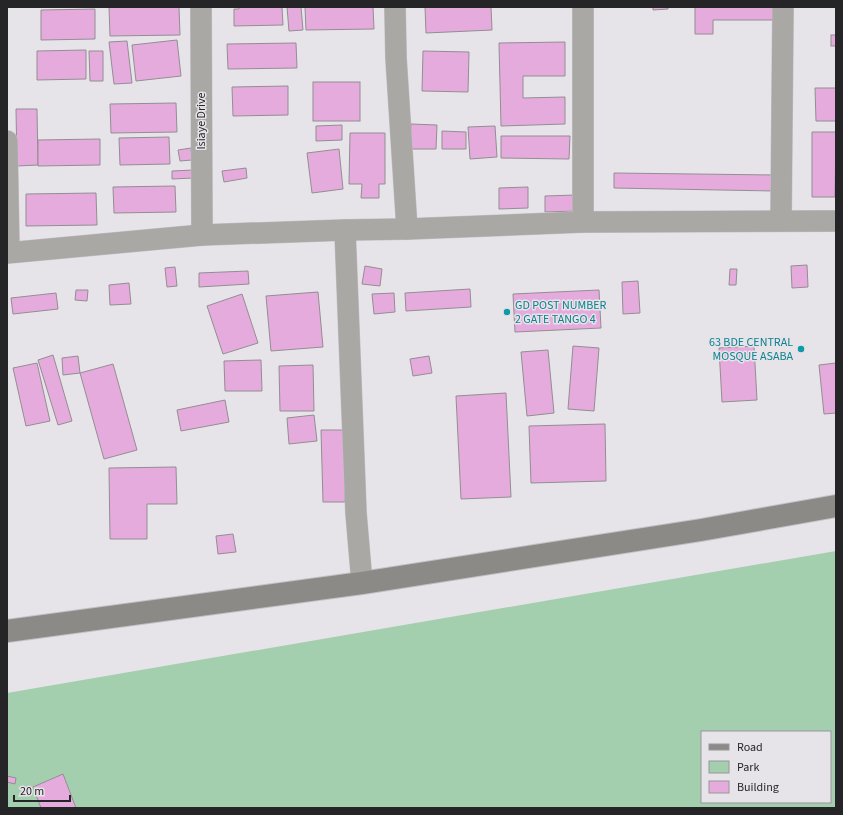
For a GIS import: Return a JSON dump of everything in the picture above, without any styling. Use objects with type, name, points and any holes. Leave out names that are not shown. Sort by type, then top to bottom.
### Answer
[{"type":"main road","points":[[7,631],[362,583],[701,530],[836,506]]},
{"type":"street","name":"Isiaye Drive","points":[[201,7],[202,235]]},
{"type":"street","points":[[395,7],[396,58],[407,229]]},
{"type":"street","points":[[583,7],[583,222]]},
{"type":"street","points":[[781,221],[783,7]]},
{"type":"street","points":[[7,141],[8,252],[202,235],[583,222],[836,221]]},
{"type":"street","points":[[345,230],[356,513],[362,583]]},
{"type":"green space","points":[[836,551],[836,808],[7,808],[7,693]]},
{"type":"building","points":[[109,7],[179,7],[180,35],[110,36]]},
{"type":"building","points":[[239,7],[282,7],[283,25],[234,26],[234,9],[239,9]]},
{"type":"building","points":[[287,7],[301,7],[303,30],[289,31]]},
{"type":"building","points":[[305,7],[373,7],[374,29],[306,30]]},
{"type":"building","points":[[425,7],[491,7],[492,30],[426,33]]},
{"type":"building","points":[[653,7],[668,7],[668,9],[653,10]]},
{"type":"building","points":[[695,7],[776,7],[776,20],[713,20],[713,34],[695,34]]},
{"type":"building","points":[[95,9],[95,39],[41,40],[41,10]]},
{"type":"building","points":[[831,35],[836,35],[836,46],[831,46]]},
{"type":"building","points":[[177,40],[181,76],[136,81],[132,45]]},
{"type":"building","points":[[127,41],[132,83],[114,84],[109,42]]},
{"type":"building","points":[[565,42],[565,76],[523,76],[523,98],[565,97],[565,124],[501,126],[499,43]]},
{"type":"building","points":[[296,43],[297,68],[228,69],[227,44]]},
{"type":"building","points":[[86,50],[86,79],[37,80],[37,51]]},
{"type":"building","points":[[89,51],[103,51],[103,81],[90,81]]},
{"type":"building","points":[[423,51],[469,52],[468,92],[422,91]]},
{"type":"building","points":[[313,82],[360,82],[360,121],[313,121]]},
{"type":"building","points":[[288,86],[288,115],[233,116],[232,87]]},
{"type":"building","points":[[815,88],[836,88],[836,121],[816,121]]},
{"type":"building","points":[[176,103],[177,132],[111,133],[110,104]]},
{"type":"building","points":[[16,109],[37,109],[38,165],[17,166]]},
{"type":"building","points":[[411,124],[437,125],[436,149],[410,149]]},
{"type":"building","points":[[342,125],[342,140],[316,141],[316,126]]},
{"type":"building","points":[[495,126],[497,157],[470,159],[468,127]]},
{"type":"building","points":[[442,131],[466,132],[466,149],[442,149]]},
{"type":"building","points":[[812,132],[836,132],[835,197],[812,197]]},
{"type":"building","points":[[350,133],[385,133],[385,184],[379,184],[379,198],[361,198],[362,184],[349,184]]},
{"type":"building","points":[[501,136],[570,136],[569,159],[501,158]]},
{"type":"building","points":[[169,137],[170,164],[120,165],[119,138]]},
{"type":"building","points":[[100,139],[100,165],[38,166],[38,140]]},
{"type":"building","points":[[191,148],[192,160],[180,161],[178,150]]},
{"type":"building","points":[[339,149],[343,189],[312,193],[307,153]]},
{"type":"building","points":[[246,168],[247,178],[224,182],[222,171]]},
{"type":"building","points":[[193,170],[193,178],[172,179],[172,171]]},
{"type":"building","points":[[614,173],[774,175],[774,191],[614,188]]},
{"type":"building","points":[[175,186],[176,212],[114,213],[113,187]]},
{"type":"building","points":[[528,187],[528,208],[499,209],[499,188]]},
{"type":"building","points":[[96,193],[97,225],[26,226],[26,194]]},
{"type":"building","points":[[576,195],[577,211],[545,212],[545,196]]},
{"type":"building","points":[[807,265],[808,287],[792,288],[791,266]]},
{"type":"building","points":[[365,266],[382,269],[380,286],[362,284]]},
{"type":"building","points":[[175,267],[177,286],[167,287],[165,268]]},
{"type":"building","points":[[730,269],[737,269],[736,285],[729,285]]},
{"type":"building","points":[[248,271],[249,284],[199,287],[199,273]]},
{"type":"building","points":[[638,281],[640,313],[623,314],[622,282]]},
{"type":"building","points":[[129,283],[131,304],[110,305],[109,285]]},
{"type":"building","points":[[470,289],[471,307],[406,311],[405,293]]},
{"type":"building","points":[[76,290],[88,290],[87,301],[75,300]]},
{"type":"building","points":[[599,290],[601,328],[515,332],[513,294]]},
{"type":"building","points":[[318,292],[323,347],[271,351],[266,296]]},
{"type":"building","points":[[56,293],[58,309],[13,314],[11,298]]},
{"type":"building","points":[[394,293],[395,312],[374,314],[372,294]]},
{"type":"building","points":[[242,294],[258,343],[223,354],[207,306]]},
{"type":"building","points":[[573,346],[599,348],[594,411],[568,409]]},
{"type":"building","points":[[754,346],[757,400],[722,402],[719,348]]},
{"type":"building","points":[[548,350],[554,413],[527,416],[521,352]]},
{"type":"building","points":[[53,355],[72,421],[58,425],[38,360]]},
{"type":"building","points":[[78,356],[80,373],[63,375],[62,358]]},
{"type":"building","points":[[429,356],[432,373],[413,376],[410,359]]},
{"type":"building","points":[[261,360],[262,391],[225,391],[224,361]]},
{"type":"building","points":[[37,363],[50,421],[26,426],[13,368]]},
{"type":"building","points":[[836,363],[836,413],[824,414],[819,365]]},
{"type":"building","points":[[113,364],[137,450],[104,459],[80,373]]},
{"type":"building","points":[[313,365],[314,411],[280,411],[279,366]]},
{"type":"building","points":[[506,393],[511,497],[461,499],[456,396]]},
{"type":"building","points":[[225,400],[229,422],[181,431],[177,410]]},
{"type":"building","points":[[314,415],[317,441],[289,444],[287,418]]},
{"type":"building","points":[[605,424],[606,481],[531,483],[529,426]]},
{"type":"building","points":[[321,430],[344,430],[345,502],[323,502]]},
{"type":"building","points":[[176,467],[177,504],[147,504],[147,539],[110,539],[109,468]]},
{"type":"building","points":[[233,534],[236,552],[218,554],[216,536]]},
{"type":"building","points":[[63,774],[76,808],[41,808],[33,787]]},
{"type":"building","points":[[7,776],[16,778],[15,784],[7,782]]},
{"type":"place","name":"GD POST NUMBER 2 GATE TANGO 4","points":[[507,312]]},
{"type":"place","name":"63 BDE CENTRAL MOSQUE ASABA","points":[[801,349]]}]
